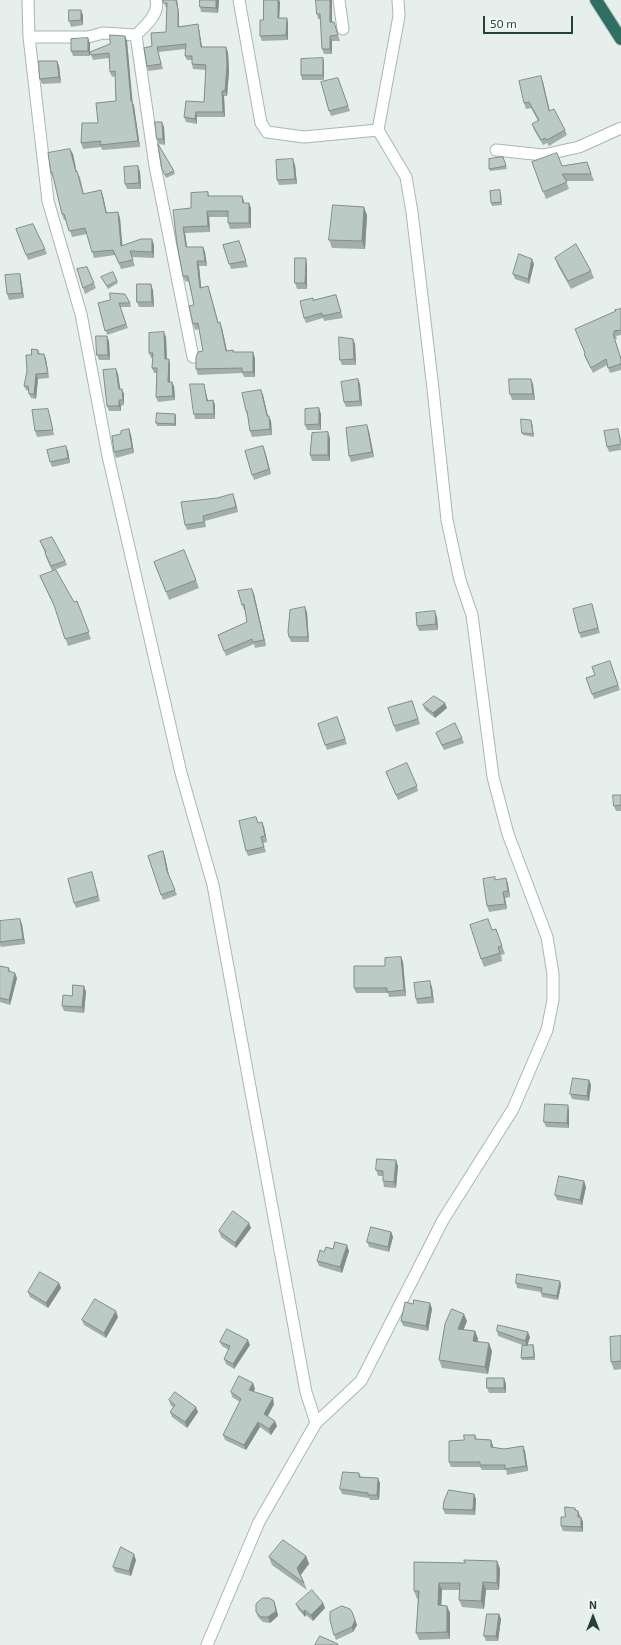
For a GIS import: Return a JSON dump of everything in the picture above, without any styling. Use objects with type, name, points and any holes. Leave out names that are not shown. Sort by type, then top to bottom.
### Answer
[{"type":"highway","points":[[596,0],[621,39]]},
{"type":"street","points":[[28,0],[29,37],[48,202],[80,314],[108,456],[178,758],[213,885],[306,1392],[316,1423]]},
{"type":"street","points":[[29,37],[88,37],[103,33],[136,35],[154,17],[157,3],[156,0]]},
{"type":"street","points":[[239,0],[261,123],[267,132],[304,137],[378,130]]},
{"type":"street","points":[[339,0],[344,29]]},
{"type":"street","points":[[207,1645],[259,1522],[316,1423],[361,1381],[443,1220],[513,1109],[547,1030],[553,1000],[553,974],[547,937],[508,834],[493,777],[472,615],[460,580],[446,520],[432,380],[412,212],[406,177],[378,130],[399,16],[398,0]]},
{"type":"street","points":[[136,35],[155,166],[193,357]]},
{"type":"street","points":[[496,150],[543,155],[579,146],[621,128]]},
{"type":"building","points":[[163,0],[176,0],[178,10],[178,27],[198,24],[201,47],[226,47],[227,66],[225,91],[222,91],[223,112],[196,112],[195,119],[184,117],[186,101],[204,102],[206,65],[192,64],[192,56],[185,56],[186,44],[157,47],[161,64],[147,66],[144,48],[152,46],[151,33],[166,32],[167,3],[164,3]]},
{"type":"building","points":[[200,0],[216,0],[216,8],[200,7]]},
{"type":"building","points":[[264,0],[278,0],[278,18],[287,18],[286,35],[260,36],[260,20],[263,20]]},
{"type":"building","points":[[316,0],[330,0],[330,22],[334,22],[338,35],[330,36],[330,49],[322,49],[320,14],[317,14]]},
{"type":"building","points":[[69,10],[81,10],[81,20],[69,21]]},
{"type":"building","points":[[110,35],[125,36],[131,101],[138,141],[100,145],[101,141],[81,143],[82,123],[98,123],[96,103],[116,101],[115,71],[110,72],[109,53],[91,55],[90,52],[110,44]]},
{"type":"building","points":[[88,38],[88,51],[71,51],[71,39]]},
{"type":"building","points":[[323,58],[323,75],[301,75],[301,59]]},
{"type":"building","points":[[39,61],[57,61],[59,77],[40,79]]},
{"type":"building","points":[[541,76],[549,111],[554,109],[565,130],[547,140],[545,138],[541,140],[532,124],[539,120],[529,102],[524,103],[519,81]]},
{"type":"building","points":[[338,78],[348,106],[329,111],[321,82]]},
{"type":"building","points":[[155,122],[162,122],[163,139],[157,139]]},
{"type":"building","points":[[158,144],[174,171],[165,175],[162,169]]},
{"type":"building","points":[[70,149],[83,194],[101,190],[106,213],[118,212],[121,246],[141,239],[152,239],[152,252],[130,251],[133,260],[119,263],[113,250],[92,252],[85,228],[69,231],[64,214],[62,214],[52,172],[51,173],[48,153]]},
{"type":"building","points":[[557,153],[562,166],[587,162],[591,174],[562,174],[567,182],[543,192],[532,162]]},
{"type":"building","points":[[503,157],[506,166],[489,169],[489,159]]},
{"type":"building","points":[[293,159],[295,179],[277,180],[276,160]]},
{"type":"building","points":[[138,166],[139,183],[125,184],[124,167]]},
{"type":"building","points":[[500,190],[501,202],[491,203],[490,191]]},
{"type":"building","points":[[208,192],[208,196],[242,196],[243,203],[249,203],[249,223],[228,223],[228,211],[207,211],[208,226],[183,227],[186,247],[203,247],[205,261],[197,261],[200,288],[208,286],[218,323],[220,322],[226,351],[233,350],[233,352],[253,352],[253,372],[242,372],[242,368],[196,369],[196,357],[198,352],[203,351],[198,323],[193,324],[189,306],[194,305],[188,276],[183,276],[173,210],[191,208],[191,193]]},
{"type":"building","points":[[333,205],[364,207],[362,241],[329,240]]},
{"type":"building","points":[[33,224],[45,249],[26,255],[16,229]]},
{"type":"building","points":[[239,241],[246,261],[229,264],[223,245]]},
{"type":"building","points":[[576,244],[591,271],[568,281],[555,258]]},
{"type":"building","points":[[519,254],[532,259],[528,279],[513,274]]},
{"type":"building","points":[[295,258],[306,258],[305,283],[295,283]]},
{"type":"building","points":[[87,267],[94,283],[83,288],[77,269]]},
{"type":"building","points":[[113,272],[117,281],[107,286],[101,277]]},
{"type":"building","points":[[20,274],[22,293],[7,294],[5,275]]},
{"type":"building","points":[[137,284],[151,284],[152,302],[137,302]]},
{"type":"building","points":[[110,293],[125,294],[130,303],[119,303],[126,324],[105,331],[98,303],[110,300]]},
{"type":"building","points":[[336,295],[341,312],[322,316],[322,313],[304,318],[300,301]]},
{"type":"building","points":[[621,309],[621,330],[614,331],[615,333],[613,334],[621,359],[621,364],[608,368],[606,359],[591,368],[575,329],[616,311],[615,310]]},
{"type":"building","points":[[164,332],[165,359],[169,359],[168,382],[172,382],[173,396],[156,397],[157,368],[152,368],[153,353],[149,353],[149,333]]},
{"type":"building","points":[[96,336],[107,336],[108,355],[97,355]]},
{"type":"building","points":[[339,337],[353,339],[354,359],[340,360]]},
{"type":"building","points":[[32,349],[38,350],[38,354],[44,354],[48,373],[36,374],[34,394],[29,394],[28,386],[24,386],[27,371],[26,355],[31,355]]},
{"type":"building","points":[[116,369],[119,389],[122,389],[123,400],[119,400],[119,406],[107,406],[103,370]]},
{"type":"building","points":[[358,379],[360,401],[344,402],[341,382]]},
{"type":"building","points":[[509,379],[531,379],[533,394],[510,394]]},
{"type":"building","points":[[190,384],[204,384],[207,401],[213,400],[214,414],[194,414]]},
{"type":"building","points":[[261,390],[267,416],[269,416],[270,429],[250,431],[242,393]]},
{"type":"building","points":[[319,408],[319,424],[305,425],[305,409]]},
{"type":"building","points":[[48,409],[53,430],[35,431],[32,410]]},
{"type":"building","points":[[157,413],[175,414],[175,424],[156,423]]},
{"type":"building","points":[[521,419],[531,420],[533,434],[522,433]]},
{"type":"building","points":[[367,425],[372,452],[349,456],[346,428]]},
{"type":"building","points":[[129,429],[132,448],[114,452],[112,436],[121,434],[121,431]]},
{"type":"building","points":[[618,429],[621,444],[607,447],[604,431]]},
{"type":"building","points":[[328,432],[328,455],[310,455],[312,433]]},
{"type":"building","points":[[66,446],[68,458],[50,462],[47,450]]},
{"type":"building","points":[[263,446],[269,469],[252,475],[245,451]]},
{"type":"building","points":[[233,494],[236,507],[203,516],[204,522],[185,525],[181,502],[217,498]]},
{"type":"building","points":[[52,537],[65,561],[51,566],[40,541]]},
{"type":"building","points":[[184,550],[196,580],[166,592],[154,562]]},
{"type":"building","points":[[56,570],[74,602],[77,601],[89,632],[65,639],[54,605],[40,576]]},
{"type":"building","points":[[252,589],[264,640],[253,642],[252,639],[224,651],[218,635],[247,622],[244,604],[242,605],[238,591]]},
{"type":"building","points":[[592,604],[598,628],[579,633],[573,609]]},
{"type":"building","points":[[305,607],[308,637],[289,637],[290,610]]},
{"type":"building","points":[[435,611],[436,624],[417,626],[416,613]]},
{"type":"building","points":[[610,661],[618,685],[592,694],[586,678],[595,675],[592,667]]},
{"type":"building","points":[[434,696],[445,703],[433,713],[423,705]]},
{"type":"building","points":[[412,701],[418,719],[394,726],[388,708]]},
{"type":"building","points":[[337,717],[345,739],[325,745],[318,724]]},
{"type":"building","points":[[455,723],[462,738],[442,745],[436,733]]},
{"type":"building","points":[[407,763],[417,786],[396,795],[386,772]]},
{"type":"building","points":[[613,795],[621,795],[621,805],[614,806]]},
{"type":"building","points":[[256,817],[258,823],[262,822],[265,836],[261,837],[264,847],[246,851],[239,821]]},
{"type":"building","points":[[163,851],[167,871],[175,890],[161,895],[148,856]]},
{"type":"building","points":[[92,872],[98,896],[74,903],[68,879]]},
{"type":"building","points":[[495,877],[495,880],[506,878],[508,891],[503,892],[505,904],[487,906],[483,879]]},
{"type":"building","points":[[20,919],[23,939],[0,942],[0,921]]},
{"type":"building","points":[[488,919],[492,930],[496,929],[502,946],[498,947],[500,953],[481,959],[470,925]]},
{"type":"building","points":[[401,957],[404,990],[387,992],[387,988],[354,988],[354,966],[385,966],[385,958]]},
{"type":"building","points":[[0,966],[9,968],[8,971],[15,973],[9,1000],[0,998]]},
{"type":"building","points":[[430,981],[432,997],[416,999],[414,983]]},
{"type":"building","points":[[73,985],[84,986],[82,1007],[62,1006],[63,995],[72,996]]},
{"type":"building","points":[[573,1078],[589,1080],[587,1096],[570,1094]]},
{"type":"building","points":[[545,1104],[568,1105],[567,1123],[544,1122]]},
{"type":"building","points":[[377,1159],[396,1160],[394,1182],[383,1181],[383,1171],[376,1170]]},
{"type":"building","points":[[559,1176],[584,1181],[580,1200],[555,1195]]},
{"type":"building","points":[[233,1211],[249,1223],[235,1243],[219,1231]]},
{"type":"building","points":[[371,1227],[391,1232],[388,1247],[367,1242]]},
{"type":"building","points":[[335,1242],[347,1245],[340,1267],[317,1261],[320,1250],[324,1252],[326,1247],[333,1249]]},
{"type":"building","points":[[40,1272],[59,1283],[46,1303],[28,1292]]},
{"type":"building","points":[[517,1274],[560,1281],[557,1296],[541,1293],[542,1288],[516,1283]]},
{"type":"building","points":[[95,1299],[116,1311],[104,1333],[82,1320]]},
{"type":"building","points":[[414,1300],[430,1303],[426,1326],[401,1321],[405,1302],[413,1304]]},
{"type":"building","points":[[452,1309],[464,1314],[458,1329],[475,1331],[473,1341],[489,1343],[485,1367],[439,1360],[445,1324]]},
{"type":"building","points":[[498,1325],[528,1332],[525,1341],[497,1331]]},
{"type":"building","points":[[227,1329],[248,1340],[233,1364],[224,1359],[230,1346],[220,1342]]},
{"type":"building","points":[[621,1336],[621,1361],[611,1362],[610,1337]]},
{"type":"building","points":[[533,1345],[534,1357],[521,1358],[522,1346]]},
{"type":"building","points":[[239,1376],[253,1383],[249,1390],[273,1398],[264,1414],[275,1421],[269,1429],[258,1422],[244,1445],[223,1435],[241,1399],[231,1392]]},
{"type":"building","points":[[487,1378],[504,1378],[504,1388],[487,1388]]},
{"type":"building","points":[[175,1392],[196,1407],[185,1422],[170,1412],[175,1405],[169,1400]]},
{"type":"building","points":[[464,1435],[475,1435],[475,1439],[491,1440],[491,1447],[504,1449],[523,1446],[526,1466],[505,1469],[505,1465],[480,1465],[480,1462],[449,1462],[449,1441],[464,1440]]},
{"type":"building","points":[[343,1472],[359,1473],[359,1477],[378,1478],[377,1495],[368,1495],[368,1493],[340,1489]]},
{"type":"building","points":[[449,1490],[474,1494],[473,1510],[443,1509],[444,1501]]},
{"type":"building","points":[[565,1507],[575,1508],[575,1510],[578,1511],[578,1517],[581,1517],[581,1527],[561,1526],[561,1517],[565,1517]]},
{"type":"building","points":[[283,1540],[306,1556],[297,1568],[304,1583],[269,1557]]},
{"type":"building","points":[[121,1547],[134,1554],[129,1571],[113,1567]]},
{"type":"building","points":[[464,1560],[497,1561],[497,1583],[483,1582],[481,1601],[459,1600],[460,1583],[439,1583],[438,1605],[447,1606],[447,1632],[416,1633],[419,1591],[414,1591],[414,1562],[465,1563]]},
{"type":"building","points":[[312,1590],[323,1603],[311,1615],[305,1610],[303,1612],[296,1604]]},
{"type":"building","points":[[263,1598],[269,1598],[274,1601],[276,1611],[268,1617],[261,1617],[256,1612],[256,1604]]},
{"type":"building","points":[[342,1606],[350,1609],[355,1620],[352,1627],[334,1635],[330,1620],[330,1612]]},
{"type":"building","points":[[487,1614],[499,1614],[496,1636],[484,1636]]},
{"type":"building","points":[[320,1636],[338,1644],[338,1645],[315,1645]]}]
